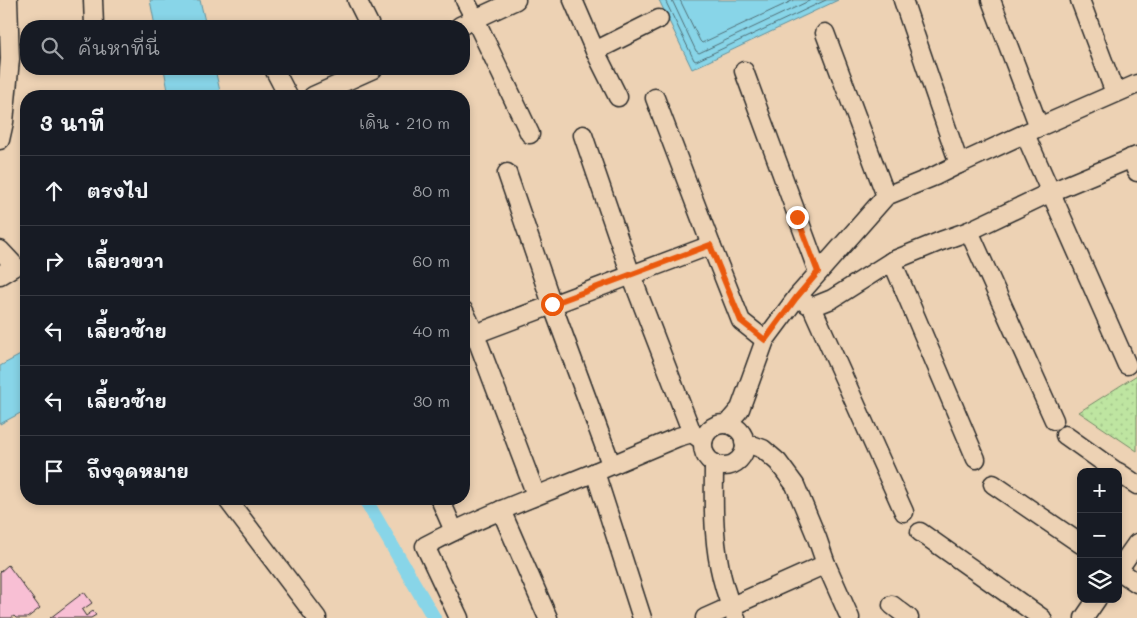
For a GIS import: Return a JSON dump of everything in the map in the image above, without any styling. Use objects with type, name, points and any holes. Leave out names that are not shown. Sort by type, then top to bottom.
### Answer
[{"type":"street","points":[[0,140],[4,122],[10,59],[8,0]]},
{"type":"street","points":[[93,0],[94,20]]},
{"type":"street","points":[[357,0],[367,20]]},
{"type":"street","points":[[464,0],[467,20]]},
{"type":"street","points":[[470,22],[516,0]]},
{"type":"street","points":[[573,0],[595,51],[618,97]]},
{"type":"street","points":[[903,0],[959,164]]},
{"type":"street","points":[[991,0],[1051,192],[1127,365]]},
{"type":"street","points":[[1080,0],[1114,93]]},
{"type":"street","points":[[595,51],[659,19]]},
{"type":"street","points":[[470,27],[530,134]]},
{"type":"street","points":[[825,32],[886,196]]},
{"type":"street","points":[[744,71],[818,272]]},
{"type":"street","points":[[277,75],[285,90]]},
{"type":"street","points":[[326,90],[359,75]]},
{"type":"street","points":[[727,424],[740,409],[765,340],[796,298],[886,196],[935,176],[1032,130],[1137,84]]},
{"type":"street","points":[[655,98],[710,245],[741,321],[765,340]]},
{"type":"street","points":[[459,618],[425,546],[501,510],[678,437],[697,437],[705,435],[714,426],[727,424],[739,430],[744,442],[744,448],[738,460],[727,465],[714,463],[705,454],[697,437],[631,275],[582,135]]},
{"type":"street","points":[[812,307],[832,299],[853,287],[892,261],[969,231],[1051,192],[1135,162]]},
{"type":"street","points":[[507,173],[552,304],[612,464]]},
{"type":"street","points":[[969,231],[1054,420]]},
{"type":"street","points":[[475,334],[710,245]]},
{"type":"street","points":[[0,250],[15,266],[0,275]]},
{"type":"street","points":[[892,261],[976,459]]},
{"type":"street","points":[[796,298],[812,307],[904,512]]},
{"type":"street","points":[[470,324],[536,495]]},
{"type":"street","points":[[1064,435],[1112,468]]},
{"type":"street","points":[[744,442],[763,448],[778,462],[795,485],[826,564],[850,618]]},
{"type":"street","points":[[714,463],[715,532],[718,561],[733,612]]},
{"type":"street","points":[[595,472],[642,618]]},
{"type":"street","points":[[1122,475],[1137,486]]},
{"type":"street","points":[[994,484],[1077,541]]},
{"type":"street","points":[[232,505],[317,618]]},
{"type":"street","points":[[443,505],[454,531]]},
{"type":"street","points":[[501,510],[548,618]]},
{"type":"street","points":[[920,532],[1042,618]]},
{"type":"street","points":[[1137,543],[1118,570],[1137,583]]},
{"type":"street","points":[[705,618],[733,612],[826,564]]},
{"type":"street","points":[[1084,618],[1094,603]]},
{"type":"street","points":[[892,605],[909,618]]},
{"type":"green space","points":[[1137,375],[1137,451],[1079,412]]},
{"type":"water","points":[[150,0],[200,0],[205,20],[154,20]]},
{"type":"water","points":[[659,0],[838,0],[692,69]]},
{"type":"water","points":[[165,75],[216,75],[220,90],[168,90]]},
{"type":"water","points":[[20,355],[20,413],[0,424],[0,366]]},
{"type":"building","points":[[8,565],[40,608],[27,618],[16,618],[14,616],[11,618],[0,618],[0,572]]},
{"type":"building","points":[[84,592],[92,603],[82,610],[86,616],[93,611],[96,615],[91,618],[50,618]]},
{"type":"waterway","points":[[368,505],[434,618]]},
{"type":"route","points":[[552,304],[710,245],[741,321],[765,340],[818,272],[797,217]]}]
